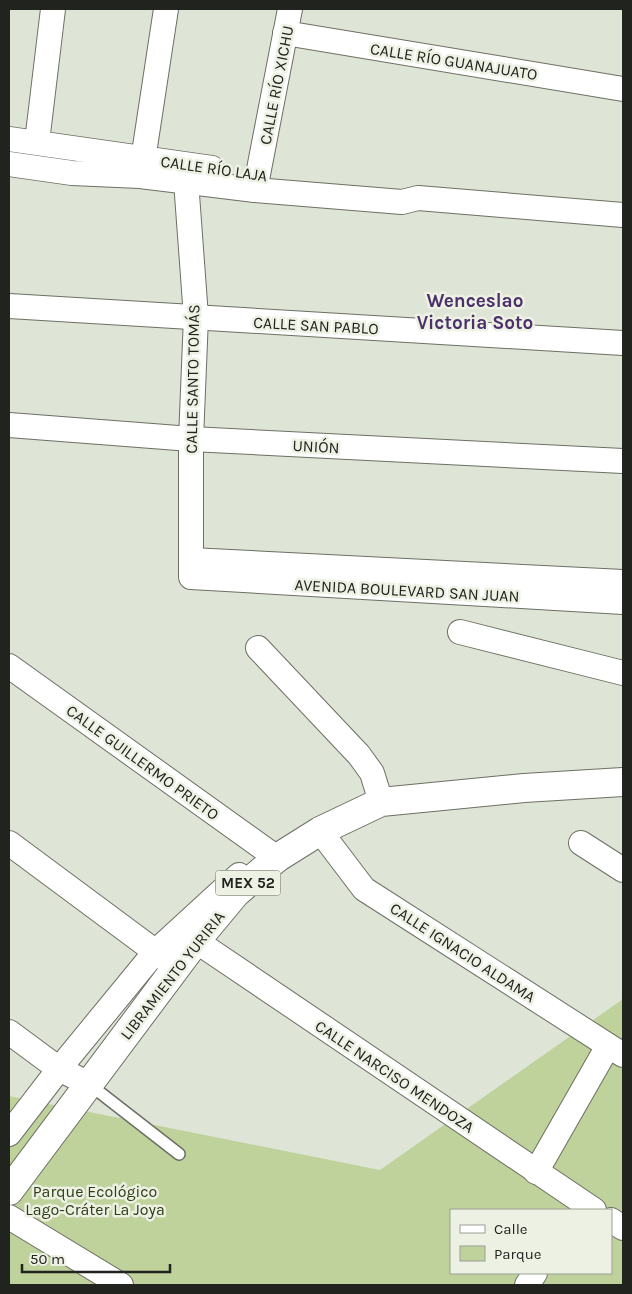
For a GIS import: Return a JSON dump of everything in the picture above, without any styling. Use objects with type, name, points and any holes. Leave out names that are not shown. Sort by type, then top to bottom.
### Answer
[{"type":"main road","name":"LIBRAMIENTO YURIRIA","points":[[9,1190],[18,1169],[89,1084],[165,960],[196,941],[272,854],[380,802],[524,788],[620,784]]},
{"type":"street","points":[[37,142],[53,9]]},
{"type":"street","points":[[142,167],[166,9]]},
{"type":"street","name":"CALLE RÍO XICHU","points":[[257,182],[290,9]]},
{"type":"street","name":"CALLE RÍO GUANAJUATO","points":[[285,33],[623,89]]},
{"type":"street","name":"CALLE RÍO LAJA","points":[[9,139],[37,142],[142,167],[186,182],[257,182],[400,189],[418,198],[623,215]]},
{"type":"street","name":"CALLE RÍO LAJA","points":[[9,164],[72,172],[142,167],[257,182]]},
{"type":"street","name":"CALLE SANTO TOMÁS","points":[[186,182],[196,317],[191,439],[191,568]]},
{"type":"street","name":"CALLE SAN PABLO","points":[[9,306],[623,343]]},
{"type":"street","name":"UNIÓN","points":[[9,425],[191,439],[623,461]]},
{"type":"street","name":"AVENIDA BOULEVARD SAN JUAN","points":[[191,568],[623,582]]},
{"type":"street","name":"AVENIDA BOULEVARD SAN JUAN","points":[[191,568],[623,602]]},
{"type":"street","points":[[460,632],[623,673]]},
{"type":"street","points":[[258,648],[359,755],[372,773],[380,802]]},
{"type":"street","name":"CALLE GUILLERMO PRIETO","points":[[9,666],[272,854]]},
{"type":"street","name":"CALLE IGNACIO ALDAMA","points":[[320,831],[364,889],[616,1050]]},
{"type":"street","points":[[9,843],[165,960]]},
{"type":"street","points":[[581,843],[623,870]]},
{"type":"street","points":[[9,1134],[59,1069],[272,854]]},
{"type":"street","name":"CALLE NARCISO MENDOZA","points":[[196,941],[536,1172],[583,1207]]},
{"type":"street","points":[[9,1032],[59,1069],[89,1084]]},
{"type":"street","points":[[536,1172],[616,1050]]},
{"type":"street","points":[[9,1216],[122,1285]]},
{"type":"street","points":[[612,1221],[623,1228]]},
{"type":"street","points":[[527,1285],[534,1274]]},
{"type":"lane","points":[[89,1084],[179,1154]]},
{"type":"green space","name":"Parque Ecológico Lago-Cráter La Joya","points":[[623,999],[623,1285],[9,1285],[9,1096],[380,1170]]},
{"type":"district","name":"Wenceslao Victoria Soto","points":[[475,311]]}]
